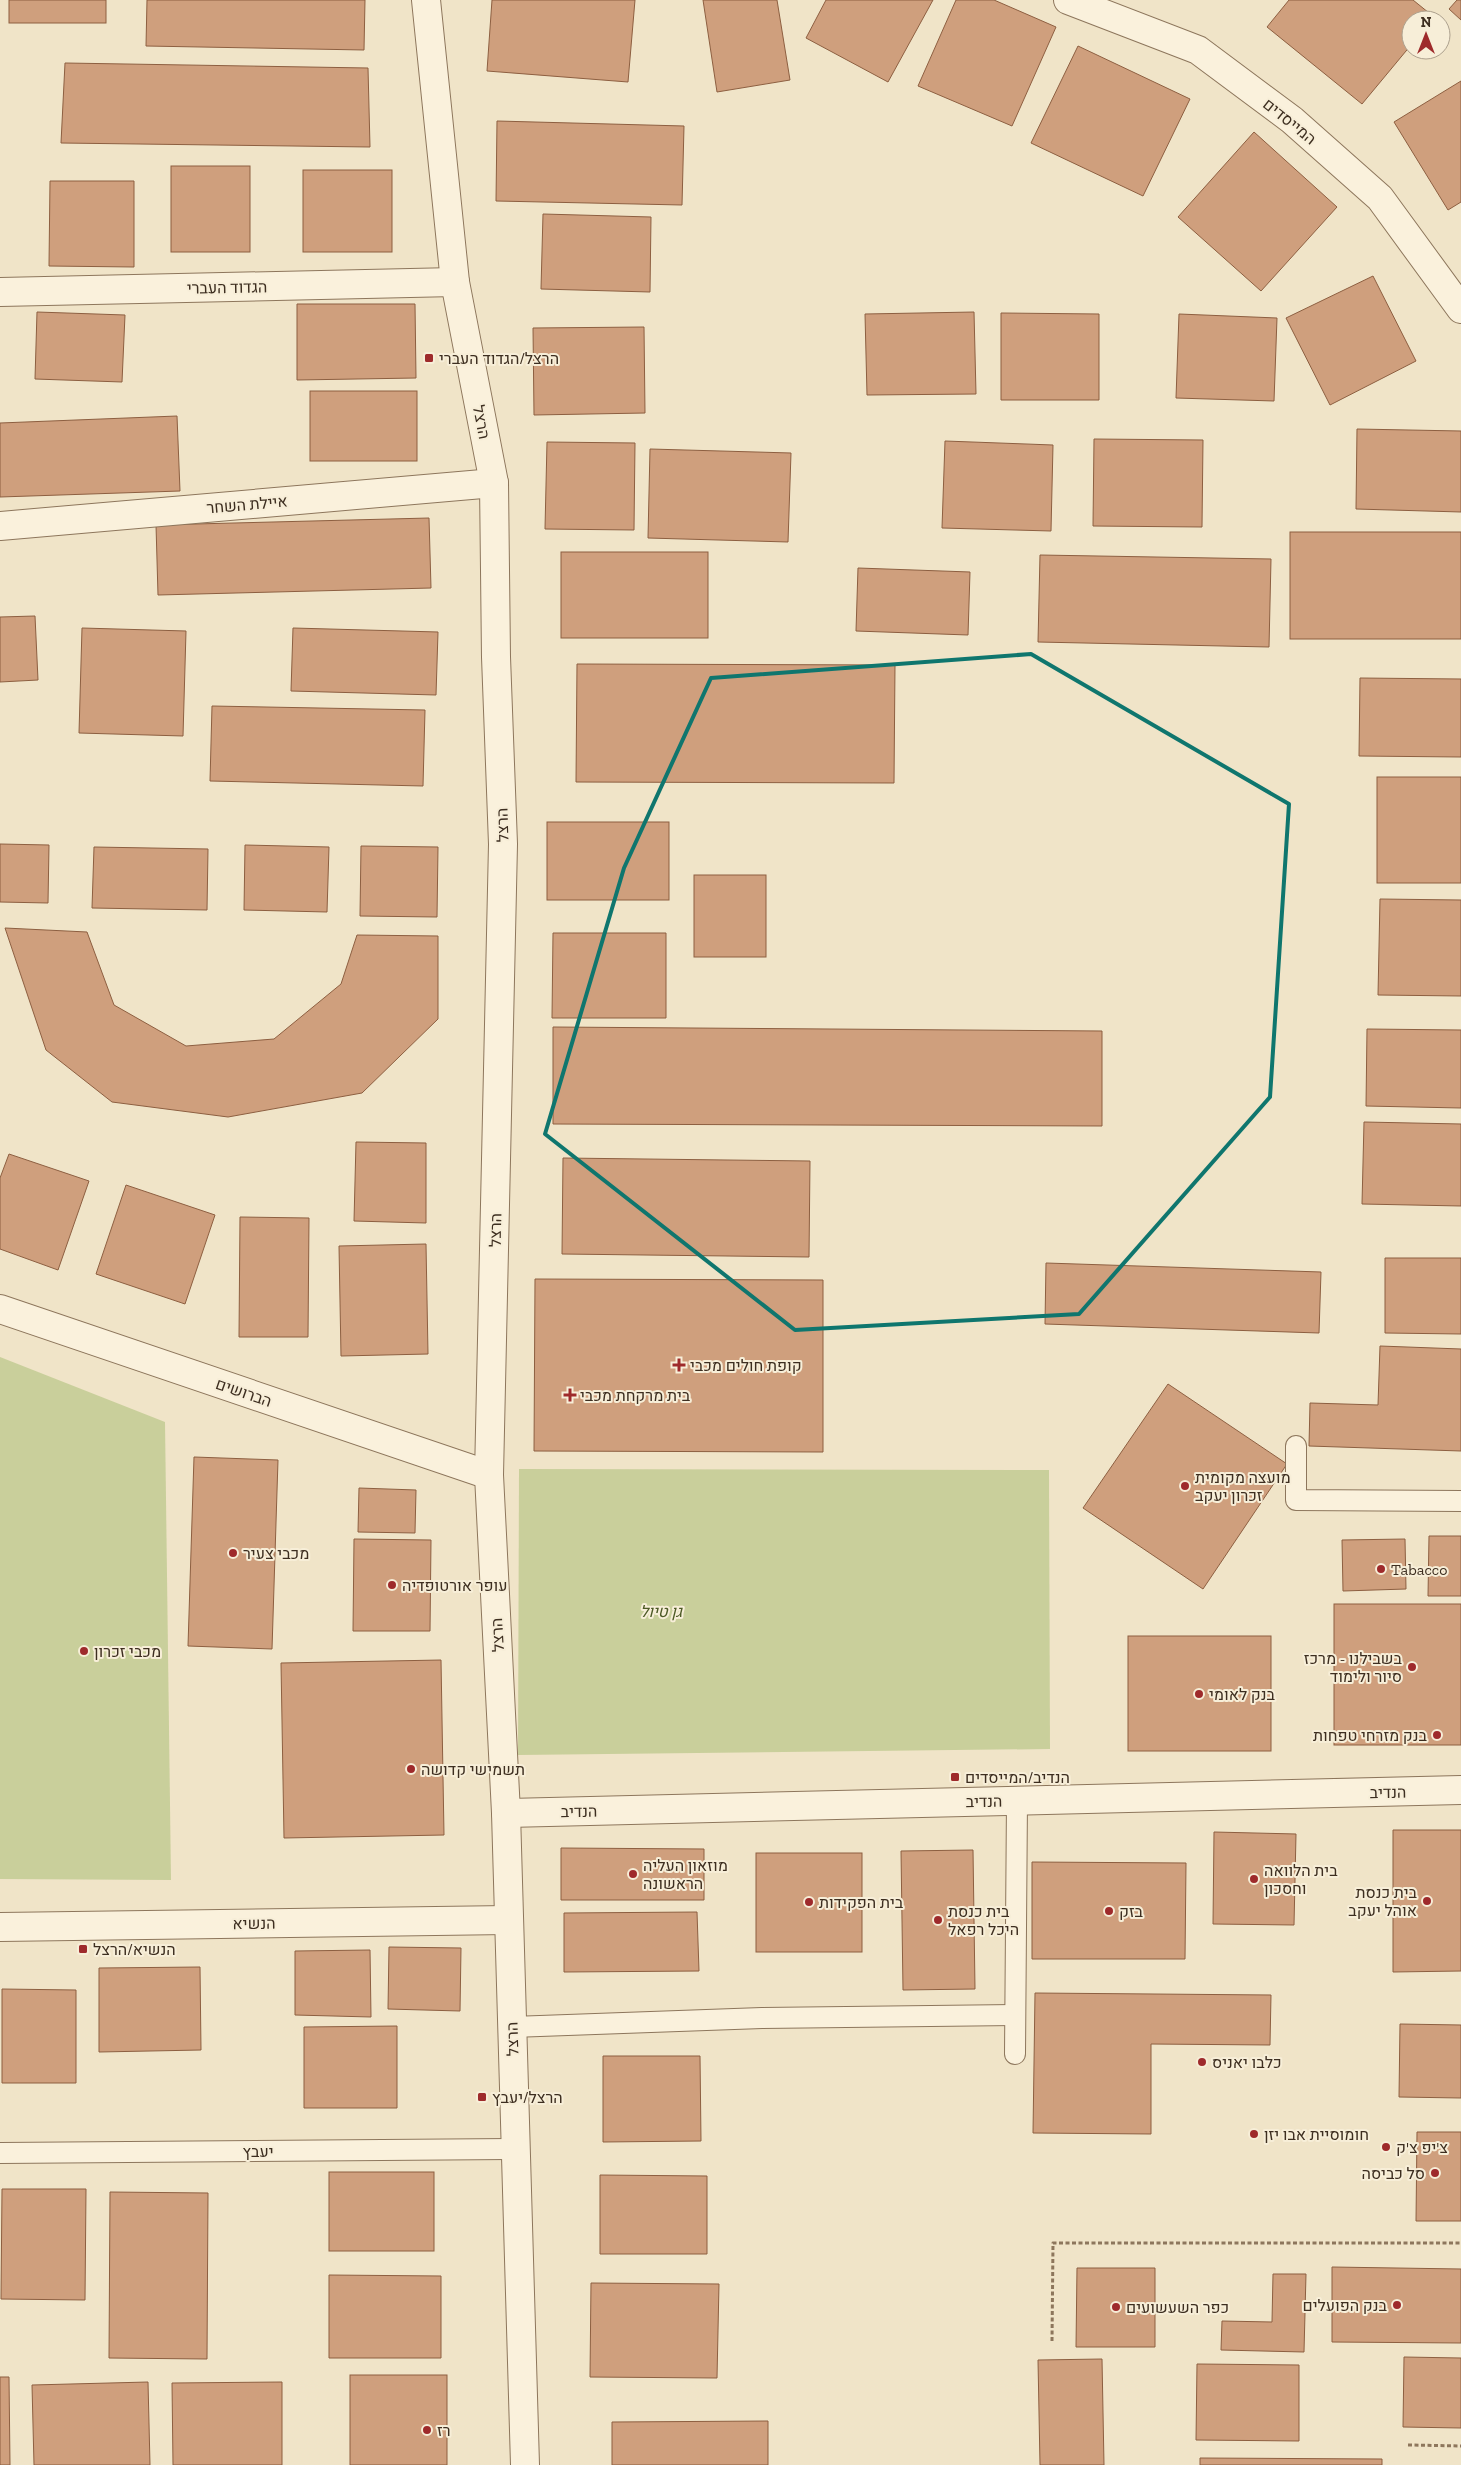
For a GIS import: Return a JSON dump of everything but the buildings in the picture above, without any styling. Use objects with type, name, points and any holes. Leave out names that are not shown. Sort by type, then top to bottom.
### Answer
[{"type":"street","name":"הרצל","points":[[426,0],[454,282],[494,483],[496,658],[503,844],[489,1476],[506,1813],[525,2465]]},
{"type":"street","name":"המייסדים","points":[[1068,0],[1198,50],[1292,120],[1380,198],[1461,309]]},
{"type":"street","name":"הגדוד העברי","points":[[0,292],[454,282]]},
{"type":"street","name":"איילת השחר","points":[[0,526],[494,483]]},
{"type":"street","name":"הברושים","points":[[0,1309],[489,1476]]},
{"type":"street","name":"הנדיב","points":[[506,1813],[1461,1790]]},
{"type":"street","name":"הנשיא","points":[[0,1926],[508,1920]]},
{"type":"lane","points":[[1296,1446],[1296,1500],[1461,1501]]},
{"type":"lane","points":[[1015,2054],[1017,1800]]},
{"type":"lane","points":[[512,2027],[762,2018],[1015,2015]]},
{"type":"lane","name":"יעבץ","points":[[0,2153],[516,2149]]},
{"type":"path","points":[[1052,2341],[1054,2243],[1461,2243]]},
{"type":"path","points":[[1408,2445],[1461,2446]]},
{"type":"highlighted area","points":[[1031,654],[1289,804],[1270,1097],[1079,1314],[795,1330],[545,1134],[624,868],[711,678]]},
{"type":"green space","name":"מכבי זכרון","points":[[0,1357],[165,1422],[171,1880],[0,1879]]},
{"type":"green space","name":"גן טיול","points":[[519,1469],[1049,1470],[1050,1749],[518,1755]]},
{"type":"place","name":"הרצל/הגדוד העברי","points":[[429,358]]},
{"type":"place","name":"קופת חולים מכבי","points":[[679,1365]]},
{"type":"place","name":"בית מרקחת מכבי","points":[[570,1395]]},
{"type":"place","name":"מועצה מקומית זכרון יעקב","points":[[1185,1486]]},
{"type":"place","name":"מכבי צעיר","points":[[233,1553]]},
{"type":"place","name":"Tabacco","points":[[1381,1569]]},
{"type":"place","name":"עופר אורטופדיה","points":[[392,1585]]},
{"type":"place","name":"מכבי זכרון","points":[[84,1651]]},
{"type":"place","name":"בשבילנו - מרכז סיור ולימוד","points":[[1412,1667]]},
{"type":"place","name":"בנק לאומי","points":[[1199,1694]]},
{"type":"place","name":"בנק מזרחי טפחות","points":[[1437,1735]]},
{"type":"place","name":"תשמישי קדושה","points":[[411,1769]]},
{"type":"place","name":"הנדיב/המייסדים","points":[[955,1777]]},
{"type":"place","name":"מוזאון העליה הראשונה","points":[[633,1874]]},
{"type":"place","name":"בית הלוואה וחסכון","points":[[1254,1879]]},
{"type":"place","name":"בית כנסת אוהל יעקב","points":[[1427,1901]]},
{"type":"place","name":"בית הפקידות","points":[[809,1902]]},
{"type":"place","name":"בזק","points":[[1109,1911]]},
{"type":"place","name":"בית כנסת היכל רפאל","points":[[938,1920]]},
{"type":"place","name":"הנשיא/הרצל","points":[[83,1949]]},
{"type":"place","name":"כלבו יאניס","points":[[1202,2062]]},
{"type":"place","name":"הרצל/יעבץ","points":[[482,2097]]},
{"type":"place","name":"חומוסיית אבו יזן","points":[[1254,2134]]},
{"type":"place","name":"צ'יפ צ'ק","points":[[1386,2147]]},
{"type":"place","name":"סל כביסה","points":[[1435,2173]]},
{"type":"place","name":"בנק הפועלים","points":[[1397,2305]]},
{"type":"place","name":"כפר השעשועים","points":[[1116,2307]]},
{"type":"place","name":"רז","points":[[427,2430]]}]
